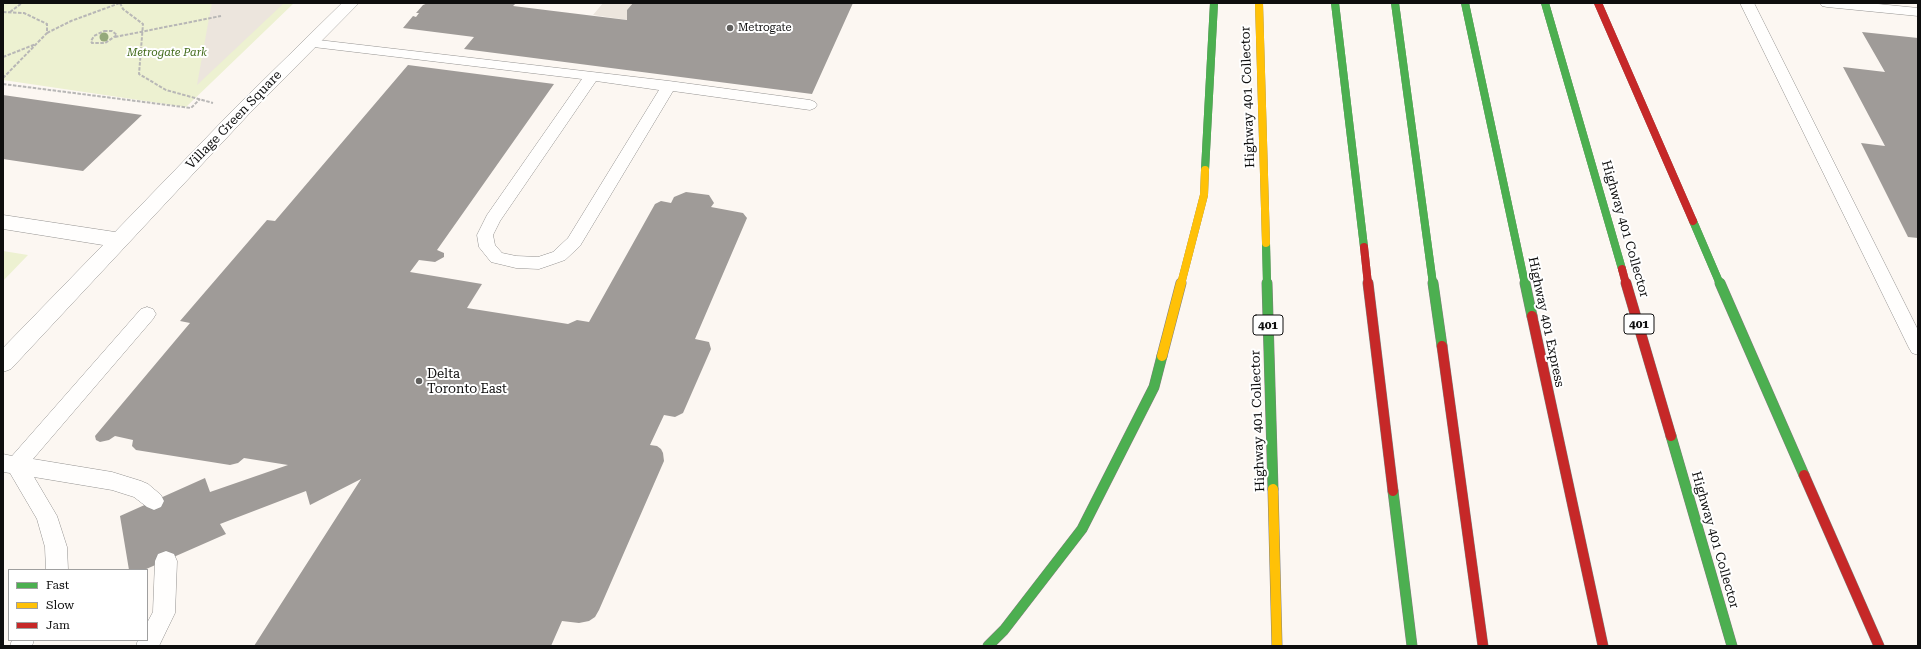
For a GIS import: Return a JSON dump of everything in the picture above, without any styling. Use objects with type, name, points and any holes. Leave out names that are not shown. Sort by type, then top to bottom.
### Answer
[{"type":"highway","points":[[988,646],[1004,630],[1082,529],[1154,387],[1204,195],[1214,3]]},
{"type":"highway","name":"Highway 401 Collector","points":[[1259,3],[1277,646]]},
{"type":"highway","points":[[1335,3],[1412,646]]},
{"type":"highway","points":[[1395,3],[1483,646]]},
{"type":"highway","name":"Highway 401 Express","points":[[1465,3],[1603,646]]},
{"type":"highway","name":"Highway 401 Collector","points":[[1545,3],[1732,646]]},
{"type":"highway","points":[[1598,3],[1879,646]]},
{"type":"street","name":"Village Green Square","points":[[3,362],[242,111],[351,3]]},
{"type":"street","points":[[3,222],[120,240]]},
{"type":"lane","points":[[1747,3],[1918,348]]},
{"type":"lane","points":[[1827,3],[1918,12]]},
{"type":"lane","points":[[310,43],[592,76],[810,105]]},
{"type":"lane","points":[[592,76],[493,220],[485,235],[487,247],[497,258],[516,262],[539,263],[559,256],[574,242],[669,86]]},
{"type":"lane","points":[[9,464],[147,314]]},
{"type":"lane","points":[[9,464],[112,481],[141,490],[154,501]]},
{"type":"lane","points":[[9,464],[47,516],[56,547],[57,569]]},
{"type":"lane","points":[[147,646],[164,613],[166,561]]},
{"type":"path","points":[[10,12],[22,3]]},
{"type":"path","points":[[3,78],[47,33],[71,21],[120,3],[123,9],[143,24],[139,74],[166,90],[242,111]]},
{"type":"path","points":[[3,12],[24,13],[47,24],[47,33]]},
{"type":"path","points":[[115,37],[117,35],[115,32],[104,31],[94,36],[91,41],[94,44],[101,44],[110,42],[115,37],[221,16]]},
{"type":"path","points":[[3,57],[37,44]]},
{"type":"path","points":[[3,84],[191,108],[200,99]]},
{"type":"green space","name":"Metrogate Park","points":[[3,3],[294,3],[186,107],[3,80]]},
{"type":"green space","points":[[3,251],[28,255],[3,281]]},
{"type":"shaded area","points":[[212,3],[284,3],[197,85],[209,18]]},
{"type":"shaded area","points":[[603,3],[633,3],[627,10],[628,20],[593,15]]},
{"type":"building","points":[[428,3],[516,3],[513,6],[627,20],[627,10],[633,3],[853,3],[812,94],[464,49],[474,37],[403,28],[413,16],[416,17],[419,13],[416,13],[423,5]]},
{"type":"building","points":[[1862,32],[1918,38],[1918,238],[1908,237],[1861,143],[1885,146],[1843,67],[1885,72]]},
{"type":"building","name":"Delta Toronto East","points":[[408,65],[554,84],[437,250],[444,253],[444,257],[435,262],[419,260],[410,272],[482,284],[467,308],[568,324],[577,320],[589,322],[655,204],[661,201],[671,203],[674,197],[686,192],[709,195],[714,203],[711,207],[743,213],[747,218],[695,339],[709,342],[711,349],[683,413],[675,417],[664,415],[650,445],[657,446],[661,449],[664,461],[595,617],[589,621],[579,623],[562,621],[551,646],[254,646],[361,479],[310,505],[306,491],[220,524],[226,534],[146,569],[129,569],[120,516],[205,478],[210,492],[288,465],[244,458],[238,463],[230,465],[136,450],[132,446],[133,440],[115,436],[109,440],[100,442],[96,440],[95,436],[190,323],[180,321],[267,220],[275,221]]},
{"type":"building","points":[[3,95],[142,115],[83,171],[3,159]]},
{"type":"traffic: fast","points":[[1205,170],[1214,3]]},
{"type":"traffic: fast","points":[[1335,3],[1364,247]]},
{"type":"traffic: fast","points":[[1395,3],[1442,346]]},
{"type":"traffic: fast","points":[[1465,3],[1532,316]]},
{"type":"traffic: fast","points":[[1545,3],[1622,269]]},
{"type":"traffic: fast","points":[[1693,221],[1804,475]]},
{"type":"traffic: fast","points":[[1266,243],[1273,489]]},
{"type":"traffic: fast","points":[[988,646],[1004,630],[1082,529],[1154,387],[1162,356]]},
{"type":"traffic: fast","points":[[1671,436],[1732,646]]},
{"type":"traffic: fast","points":[[1393,491],[1412,646]]},
{"type":"traffic: slow","points":[[1259,3],[1266,243]]},
{"type":"traffic: slow","points":[[1162,356],[1204,195],[1205,170]]},
{"type":"traffic: slow","points":[[1273,489],[1277,646]]},
{"type":"traffic: jam","points":[[1598,3],[1693,221]]},
{"type":"traffic: jam","points":[[1364,247],[1393,491]]},
{"type":"traffic: jam","points":[[1622,269],[1671,436]]},
{"type":"traffic: jam","points":[[1532,316],[1603,646]]},
{"type":"traffic: jam","points":[[1442,346],[1483,646]]},
{"type":"traffic: jam","points":[[1804,475],[1879,646]]},
{"type":"place","name":"Metrogate","points":[[730,28]]},
{"type":"place","name":"Delta Toronto East","points":[[419,381]]}]
